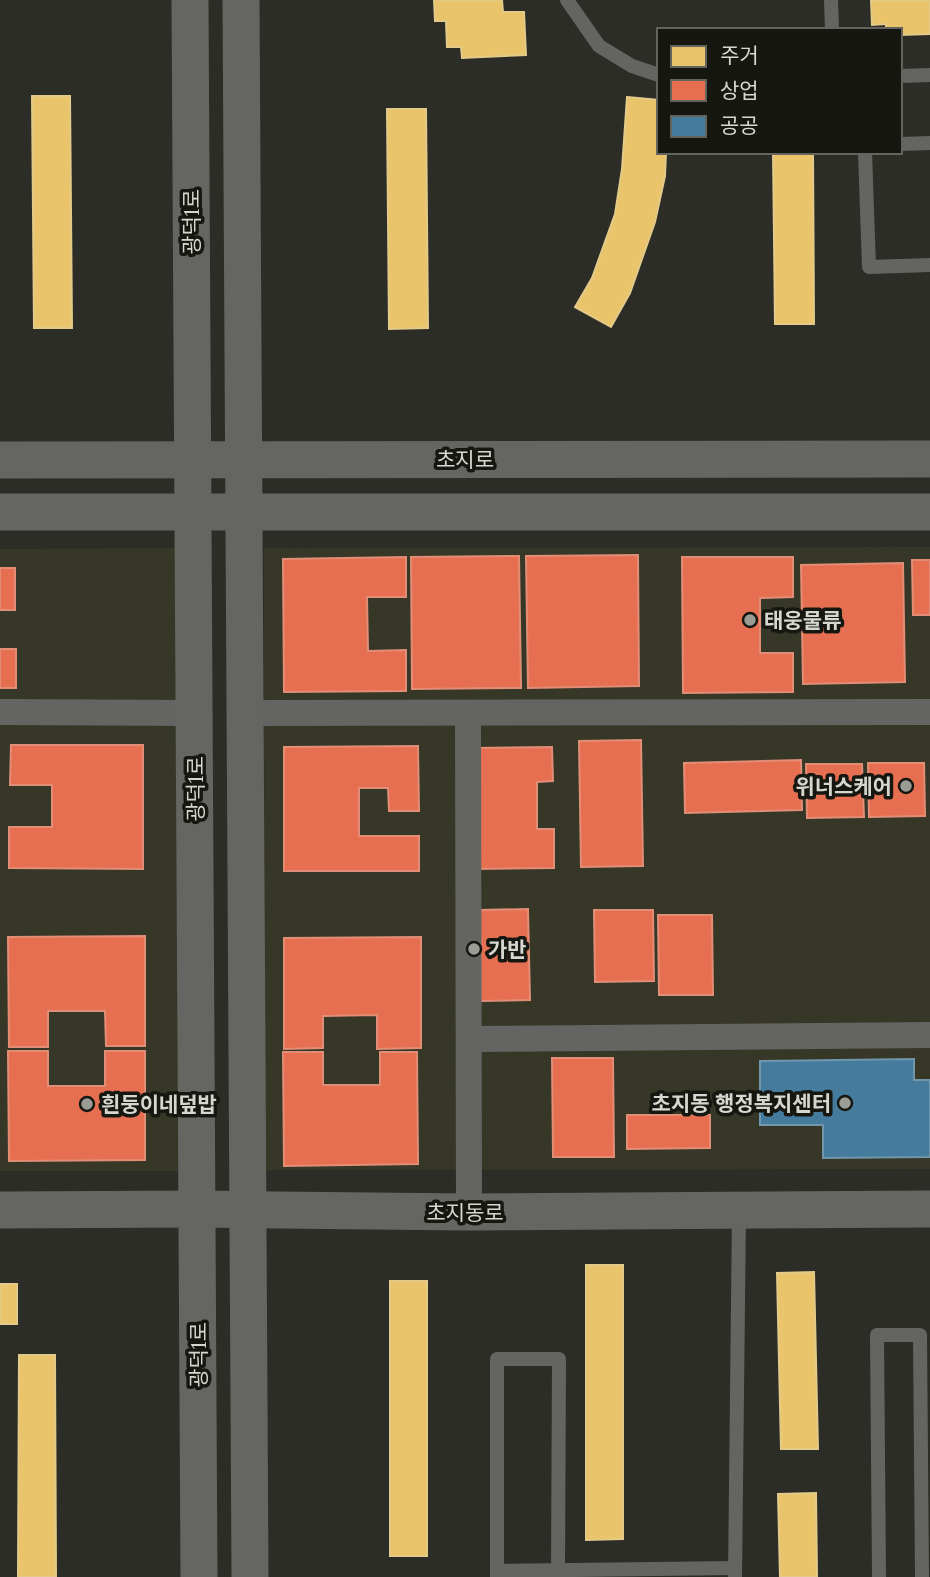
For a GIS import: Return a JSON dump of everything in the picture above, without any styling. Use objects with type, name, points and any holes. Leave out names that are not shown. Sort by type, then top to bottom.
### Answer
[{"type":"street","name":"광덕1로","points":[[190,0],[199,1577]]},
{"type":"street","points":[[242,0],[250,1577]]},
{"type":"street","name":"초지로","points":[[0,460],[930,459]]},
{"type":"street","points":[[0,512],[930,512]]},
{"type":"street","points":[[0,712],[194,713]]},
{"type":"street","points":[[246,713],[930,712]]},
{"type":"street","points":[[468,713],[469,1212]]},
{"type":"street","points":[[469,1039],[930,1035]]},
{"type":"street","name":"초지동로","points":[[0,1210],[469,1212],[930,1209]]},
{"type":"lane","points":[[567,0],[599,47],[632,66],[657,74]]},
{"type":"lane","points":[[831,0],[832,28]]},
{"type":"lane","points":[[902,76],[930,75]]},
{"type":"lane","points":[[902,144],[930,143]]},
{"type":"lane","points":[[865,154],[869,267],[930,265]]},
{"type":"lane","points":[[558,1571],[559,1359],[497,1359],[497,1574],[558,1571],[735,1573],[739,1211]]},
{"type":"lane","points":[[879,1577],[877,1335],[920,1335],[922,1577]]},
{"type":"shaded area","points":[[930,547],[930,1169],[265,1170],[264,548]]},
{"type":"shaded area","points":[[175,548],[178,1171],[0,1171],[0,549]]},
{"type":"building: 주거","points":[[434,0],[502,0],[503,12],[524,12],[526,55],[462,58],[461,47],[447,47],[446,21],[435,21]]},
{"type":"building: 주거","points":[[871,0],[930,0],[930,34],[902,35],[902,28],[886,28],[886,24],[872,25]]},
{"type":"building: 주거","points":[[32,96],[70,96],[72,328],[34,328]]},
{"type":"building: 주거","points":[[627,97],[657,100],[657,154],[666,154],[665,176],[655,222],[630,293],[611,327],[575,307],[592,278],[615,214],[622,169]]},
{"type":"building: 주거","points":[[387,109],[426,109],[428,328],[389,329]]},
{"type":"building: 주거","points":[[773,154],[813,154],[814,324],[775,324]]},
{"type":"building: 주거","points":[[586,1265],[623,1265],[623,1539],[586,1540]]},
{"type":"building: 주거","points":[[814,1272],[818,1449],[781,1449],[777,1273]]},
{"type":"building: 주거","points":[[390,1281],[427,1281],[427,1556],[390,1556]]},
{"type":"building: 주거","points":[[0,1284],[17,1284],[17,1324],[0,1324]]},
{"type":"building: 주거","points":[[19,1355],[55,1355],[56,1577],[18,1577]]},
{"type":"building: 주거","points":[[816,1493],[817,1577],[780,1577],[778,1494]]},
{"type":"building: 상업","points":[[638,555],[639,686],[528,688],[526,556]]},
{"type":"building: 상업","points":[[519,556],[521,688],[412,689],[411,557]]},
{"type":"building: 상업","points":[[406,557],[406,597],[367,597],[368,651],[406,650],[406,691],[284,692],[283,559]]},
{"type":"building: 상업","points":[[682,557],[793,557],[793,597],[760,598],[760,653],[793,653],[793,692],[683,693]]},
{"type":"building: 상업","points":[[912,560],[930,560],[930,615],[913,615]]},
{"type":"building: 상업","points":[[903,563],[905,682],[803,684],[801,565]]},
{"type":"building: 상업","points":[[0,568],[15,568],[15,610],[0,610]]},
{"type":"building: 상업","points":[[0,649],[16,649],[16,688],[0,688]]},
{"type":"building: 상업","points":[[641,740],[643,866],[581,867],[579,741]]},
{"type":"building: 상업","points":[[11,745],[143,745],[143,869],[9,868],[9,827],[52,827],[52,785],[10,785]]},
{"type":"building: 상업","points":[[418,746],[419,811],[389,811],[388,788],[359,788],[359,836],[419,836],[419,871],[284,871],[284,747]]},
{"type":"building: 상업","points":[[552,747],[553,781],[537,782],[537,829],[554,829],[554,868],[476,869],[474,748]]},
{"type":"building: 상업","points":[[801,760],[802,810],[685,813],[684,763]]},
{"type":"building: 상업","points":[[868,763],[924,763],[925,816],[869,817]]},
{"type":"building: 상업","points":[[806,764],[862,764],[864,817],[807,818]]},
{"type":"building: 상업","points":[[528,909],[530,1000],[481,1001],[480,910]]},
{"type":"building: 상업","points":[[594,910],[653,910],[654,981],[595,982]]},
{"type":"building: 상업","points":[[658,915],[712,915],[713,995],[659,995]]},
{"type":"building: 상업","points":[[145,936],[145,1046],[106,1046],[105,1011],[48,1011],[48,1047],[9,1047],[8,937]]},
{"type":"building: 상업","points":[[421,937],[421,1048],[377,1049],[377,1015],[323,1016],[323,1048],[284,1049],[284,938]]},
{"type":"building: 상업","points":[[8,1051],[48,1051],[48,1086],[105,1086],[105,1051],[145,1051],[145,1160],[9,1161]]},
{"type":"building: 상업","points":[[283,1052],[323,1052],[323,1085],[380,1085],[380,1052],[417,1052],[418,1164],[284,1166]]},
{"type":"building: 상업","points":[[552,1058],[613,1058],[614,1157],[553,1157]]},
{"type":"building: 상업","points":[[627,1115],[710,1115],[710,1148],[627,1149]]},
{"type":"building: 공공","name":"초지동 행정복지센터","points":[[914,1059],[914,1080],[930,1080],[930,1157],[823,1158],[823,1125],[760,1125],[760,1061]]},
{"type":"place","name":"태웅물류","points":[[750,620]]},
{"type":"place","name":"위너스케어","points":[[906,786]]},
{"type":"place","name":"가반","points":[[474,949]]},
{"type":"place","name":"초지동 행정복지센터","points":[[845,1103]]},
{"type":"place","name":"흰둥이네덮밥","points":[[87,1104]]}]
